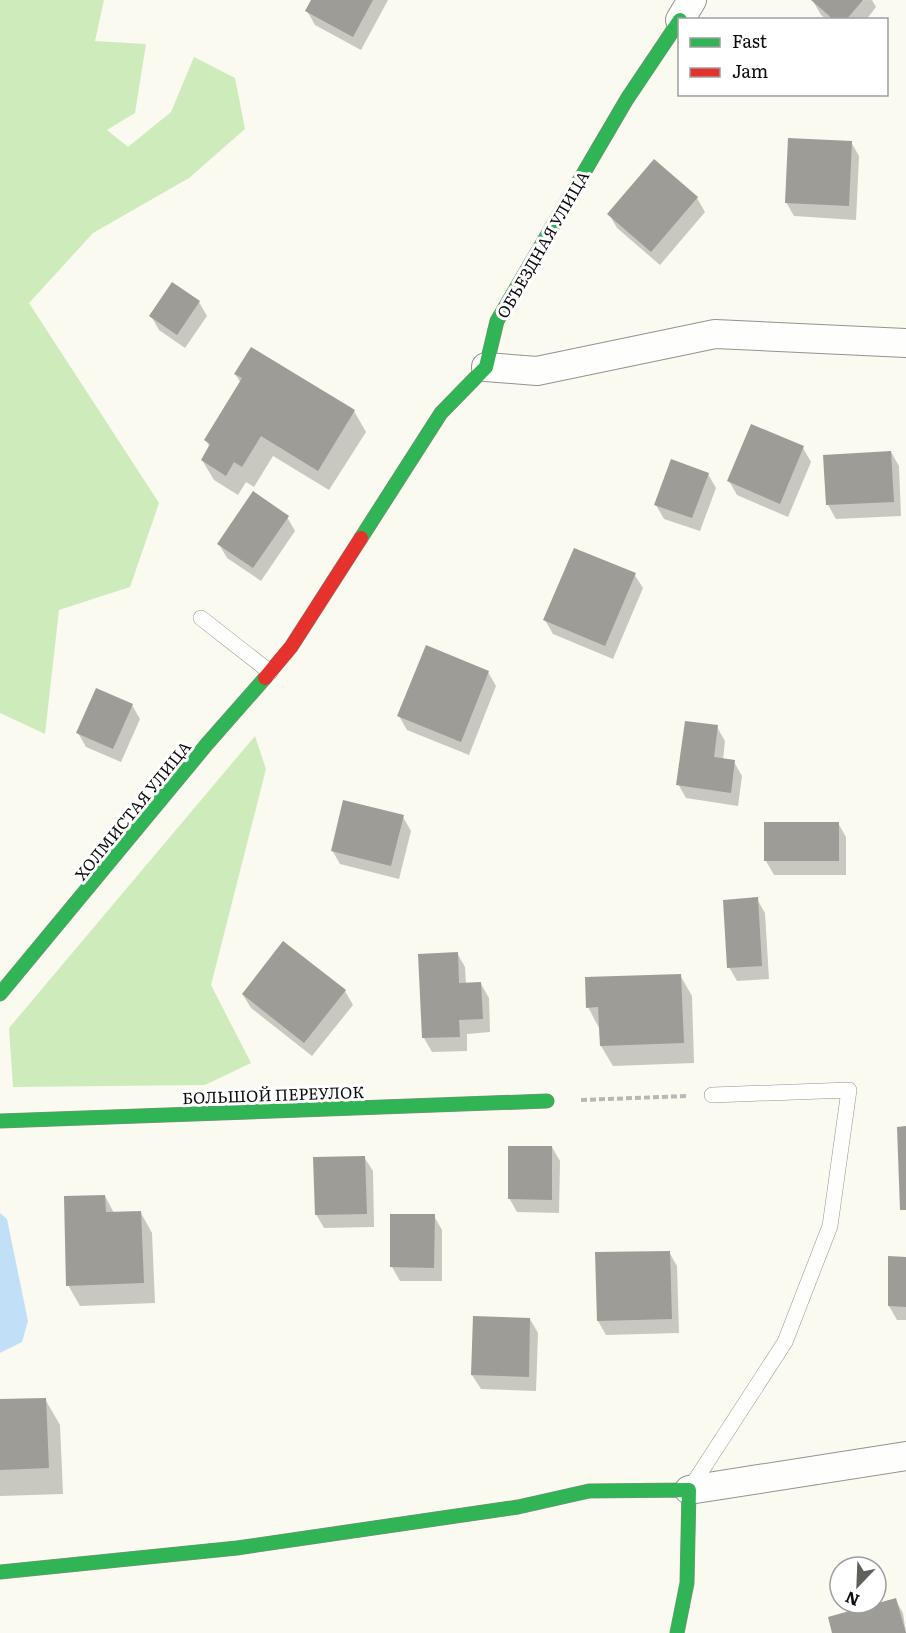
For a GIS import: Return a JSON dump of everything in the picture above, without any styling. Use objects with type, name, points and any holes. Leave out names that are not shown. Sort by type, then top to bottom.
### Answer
[{"type":"street","name":"ОБЪЕЗДНАЯ УЛИЦА","points":[[681,18],[692,0]]},
{"type":"street","name":"ОБЪЕЗДНАЯ УЛИЦА","points":[[486,367],[497,321],[627,99],[678,23]]},
{"type":"street","points":[[486,367],[537,371],[715,334],[906,343]]},
{"type":"street","name":"ХОЛМИСТАЯ УЛИЦА","points":[[0,994],[207,744],[291,647],[441,413],[486,367]]},
{"type":"street","name":"БОЛЬШОЙ ПЕРЕУЛОК","points":[[0,1121],[547,1101]]},
{"type":"street","points":[[0,1572],[237,1548],[518,1507],[589,1491],[688,1490],[906,1456]]},
{"type":"street","points":[[677,1633],[687,1583],[688,1490]]},
{"type":"lane","points":[[201,618],[270,672]]},
{"type":"lane","points":[[688,1490],[785,1342],[830,1226],[849,1090],[712,1095]]},
{"type":"path","points":[[547,1101],[712,1095]]},
{"type":"green space","points":[[0,0],[104,0],[95,41],[146,44],[135,113],[107,130],[128,147],[171,112],[194,57],[235,78],[245,129],[189,178],[93,233],[29,303],[159,503],[130,587],[59,610],[45,734],[0,713]]},
{"type":"green space","points":[[255,736],[266,769],[211,985],[251,1063],[205,1085],[13,1087],[9,1028]]},
{"type":"water","points":[[0,1213],[7,1219],[28,1321],[22,1342],[0,1353]]},
{"type":"building","points":[[311,0],[373,0],[353,37],[305,11]]},
{"type":"building","points":[[811,0],[863,0],[848,18],[832,18]]},
{"type":"building","points":[[788,138],[852,141],[849,206],[785,203]]},
{"type":"building","points":[[654,159],[698,197],[651,252],[607,214]]},
{"type":"building","points":[[172,282],[200,301],[177,335],[149,316]]},
{"type":"building","points":[[251,347],[355,410],[318,471],[261,436],[242,467],[234,462],[226,476],[201,460],[210,444],[204,440],[242,378],[234,374]]},
{"type":"building","points":[[751,424],[804,446],[780,504],[727,481]]},
{"type":"building","points":[[891,451],[894,502],[826,505],[823,455]]},
{"type":"building","points":[[671,459],[709,473],[692,518],[654,505]]},
{"type":"building","points":[[253,491],[289,516],[253,568],[217,544]]},
{"type":"building","points":[[574,548],[636,573],[605,646],[543,620]]},
{"type":"building","points":[[426,645],[489,671],[461,742],[397,716]]},
{"type":"building","points":[[96,688],[133,704],[113,749],[76,733]]},
{"type":"building","points":[[685,721],[718,725],[714,757],[735,760],[731,793],[676,785]]},
{"type":"building","points":[[343,800],[404,815],[391,866],[331,851]]},
{"type":"building","points":[[764,822],[839,822],[839,861],[764,861]]},
{"type":"building","points":[[758,897],[762,966],[727,968],[723,900]]},
{"type":"building","points":[[283,941],[346,990],[304,1043],[242,994]]},
{"type":"building","points":[[458,952],[459,983],[481,982],[483,1019],[459,1020],[460,1037],[422,1038],[418,954]]},
{"type":"building","points":[[681,974],[684,1043],[600,1046],[598,1007],[586,1008],[585,977]]},
{"type":"building","points":[[906,1126],[906,1210],[900,1210],[897,1127]]},
{"type":"building","points":[[508,1146],[552,1146],[552,1200],[508,1199]]},
{"type":"building","points":[[365,1156],[367,1214],[315,1215],[313,1157]]},
{"type":"building","points":[[105,1195],[106,1212],[141,1211],[144,1283],[66,1286],[64,1196]]},
{"type":"building","points":[[390,1214],[435,1214],[434,1268],[390,1267]]},
{"type":"building","points":[[670,1251],[672,1319],[597,1321],[595,1252]]},
{"type":"building","points":[[888,1256],[906,1257],[906,1307],[888,1306]]},
{"type":"building","points":[[473,1316],[530,1318],[529,1377],[471,1375]]},
{"type":"building","points":[[46,1398],[49,1468],[0,1470],[0,1399]]},
{"type":"building","points":[[896,1598],[906,1633],[832,1633],[828,1617],[888,1615],[888,1600]]},
{"type":"traffic: fast","points":[[361,538],[441,413],[486,367],[497,321],[627,99],[678,23]]},
{"type":"traffic: fast","points":[[0,994],[207,744],[265,678]]},
{"type":"traffic: fast","points":[[0,1121],[547,1101]]},
{"type":"traffic: fast","points":[[0,1572],[237,1548],[518,1507],[589,1491],[689,1490],[687,1583],[677,1633]]},
{"type":"traffic: jam","points":[[265,678],[291,647],[361,538]]}]
